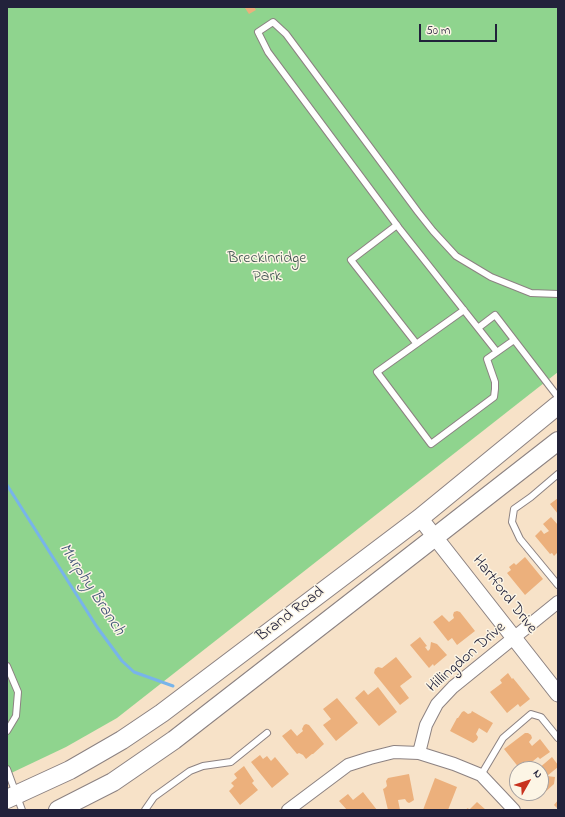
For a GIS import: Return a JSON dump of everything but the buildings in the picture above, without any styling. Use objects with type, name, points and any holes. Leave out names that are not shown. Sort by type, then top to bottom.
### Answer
[{"type":"main road","name":"Brand Road","points":[[15,802],[122,740],[162,713],[420,518],[558,405]]},
{"type":"main road","name":"Brand Road","points":[[58,810],[113,782],[174,740],[558,441]]},
{"type":"street","name":"Hartford Drive","points":[[420,518],[558,694]]},
{"type":"street","name":"Hillingdon Drive","points":[[419,753],[426,724],[437,704],[453,687],[558,602]]},
{"type":"street","points":[[288,810],[348,765],[394,752],[419,753],[454,764],[481,775],[514,810]]},
{"type":"lane","points":[[497,352],[397,225],[268,52],[258,32],[273,22],[286,34],[418,212],[456,256],[492,278],[531,293],[558,294]]},
{"type":"lane","points":[[397,225],[352,260],[416,344]]},
{"type":"lane","points":[[464,310],[377,372],[431,444],[494,397],[495,382],[487,359],[514,340]]},
{"type":"lane","points":[[478,328],[495,315],[558,397]]},
{"type":"lane","points":[[558,474],[514,509],[512,522],[520,539],[558,586]]},
{"type":"lane","points":[[7,666],[18,692],[16,716],[7,731]]},
{"type":"lane","points":[[481,775],[503,738],[531,714],[541,717],[558,738]]},
{"type":"lane","points":[[145,810],[154,797],[190,771],[203,766],[231,762],[268,733]]},
{"type":"lane","points":[[7,769],[15,802]]},
{"type":"green space","name":"Breckinridge Park","points":[[7,7],[558,7],[558,372],[117,718],[66,747],[7,775]]},
{"type":"waterway","name":"Murphy Branch","points":[[7,485],[97,627],[122,661],[134,672],[173,686]]}]
